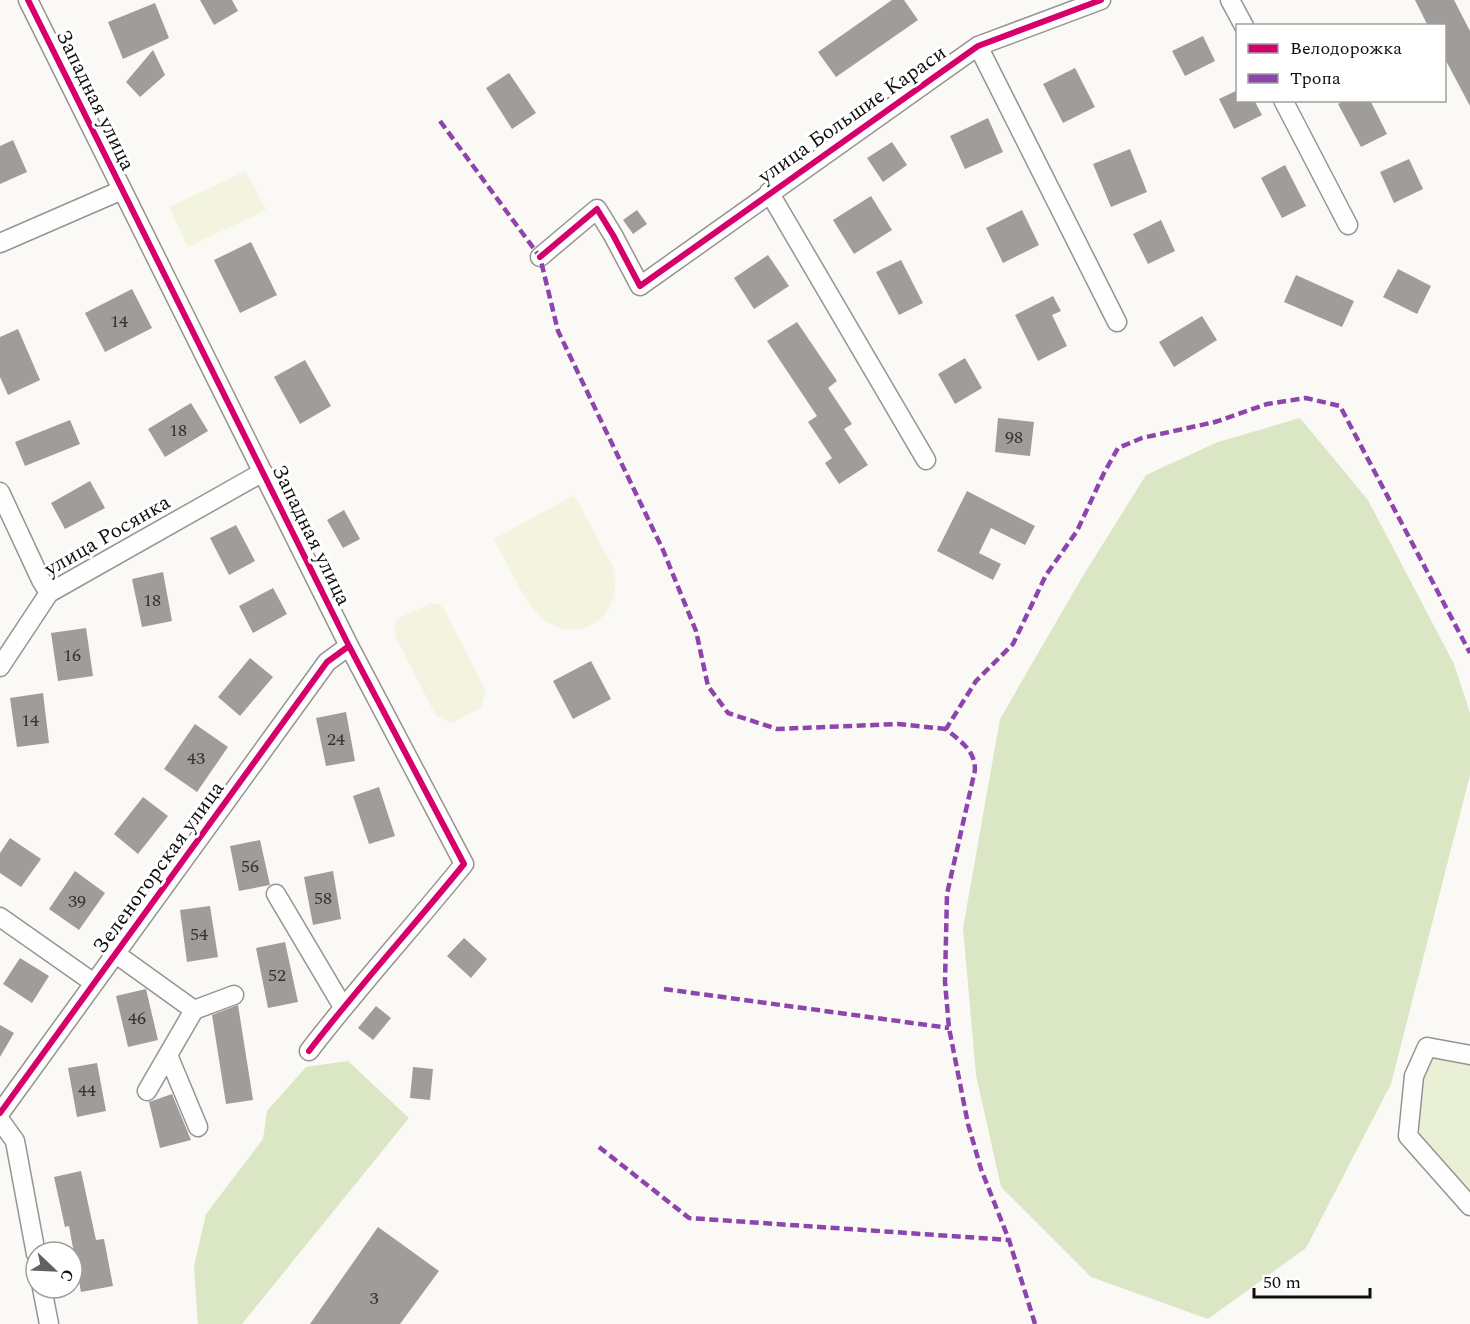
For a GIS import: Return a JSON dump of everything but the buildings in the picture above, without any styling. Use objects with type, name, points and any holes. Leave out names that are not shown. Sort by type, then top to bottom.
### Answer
[{"type":"street","name":"улица Большие Караси","points":[[540,256],[597,209],[640,286],[769,192],[978,46],[1101,0]]},
{"type":"street","points":[[1230,0],[1243,24]]},
{"type":"street","name":"Западная улица","points":[[32,2],[122,190],[349,646],[464,864],[409,932],[343,1007],[309,1051]]},
{"type":"street","points":[[978,46],[1116,322]]},
{"type":"street","points":[[1284,102],[1348,225]]},
{"type":"street","points":[[0,243],[122,190]]},
{"type":"street","points":[[769,192],[926,460]]},
{"type":"street","name":"улица Росянка","points":[[0,667],[50,593],[263,472]]},
{"type":"street","points":[[0,492],[41,580],[50,593]]},
{"type":"street","name":"Зеленогорская улица","points":[[0,1113],[327,662],[349,646]]},
{"type":"street","points":[[276,894],[343,1007]]},
{"type":"street","points":[[0,917],[94,983]]},
{"type":"street","points":[[116,954],[194,1010]]},
{"type":"street","points":[[147,1091],[194,1010],[234,995]]},
{"type":"street","points":[[1470,1055],[1427,1047],[1414,1076],[1408,1136],[1470,1206]]},
{"type":"street","points":[[168,1054],[198,1127]]},
{"type":"street","points":[[0,1120],[15,1141],[33,1240]]},
{"type":"street","points":[[44,1300],[49,1324]]},
{"type":"green space","points":[[246,171],[266,210],[188,247],[169,207]]},
{"type":"green space","points":[[1300,418],[1368,500],[1454,664],[1470,713],[1470,775],[1391,1084],[1306,1248],[1208,1319],[1091,1277],[1001,1187],[976,1075],[963,928],[1000,719],[1081,579],[1146,475],[1218,442]]},
{"type":"green space","points":[[574,495],[611,562],[615,585],[613,600],[596,622],[584,628],[570,630],[556,627],[535,611],[522,592],[494,539]]},
{"type":"green space","points":[[431,603],[440,605],[445,611],[486,691],[481,708],[451,723],[436,716],[396,637],[394,626],[397,619]]},
{"type":"green space","points":[[1435,1058],[1470,1065],[1470,1198],[1413,1132],[1425,1063]]},
{"type":"green space","points":[[348,1061],[409,1118],[242,1324],[198,1324],[194,1266],[206,1214],[263,1139],[267,1111],[306,1067]]},
{"type":"marked path","points":[[440,121],[540,257],[558,331],[663,550],[696,631],[708,686],[728,713],[777,729],[898,724],[946,729]]},
{"type":"marked path","points":[[1035,1324],[1009,1240],[981,1169],[968,1124],[949,1028],[945,982],[947,894],[975,770],[970,752],[946,729],[976,681],[1013,644],[1046,575],[1077,531],[1118,448],[1142,438],[1215,422],[1267,404],[1306,398],[1340,406],[1470,653]]},
{"type":"marked path","points":[[664,989],[949,1028]]},
{"type":"marked path","points":[[599,1147],[689,1218],[1009,1240]]},
{"type":"cycle path","points":[[28,0],[349,646],[464,864],[309,1051]]},
{"type":"cycle path","points":[[540,257],[597,209],[640,286],[978,46],[1101,0]]},
{"type":"cycle path","points":[[0,1113],[327,662],[349,646]]}]
